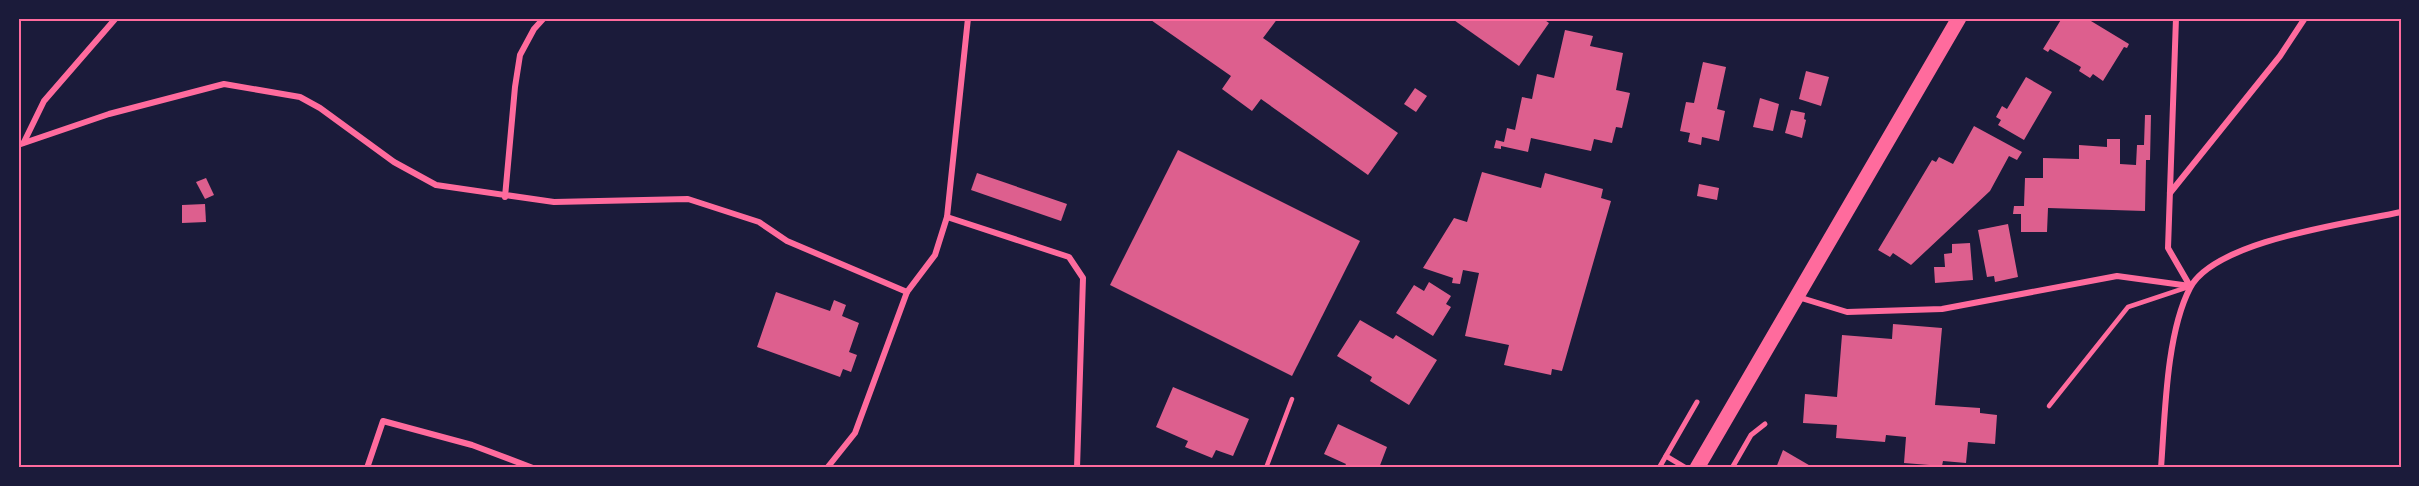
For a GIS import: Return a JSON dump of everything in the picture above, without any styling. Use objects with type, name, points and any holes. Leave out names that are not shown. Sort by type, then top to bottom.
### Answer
[{"type":"main road","points":[[1697,468],[1959,18]]},
{"type":"street","points":[[21,144],[44,101],[116,18]]},
{"type":"street","points":[[505,197],[514,87],[520,55],[534,29],[544,18]]},
{"type":"street","points":[[827,468],[855,433],[908,292],[935,255],[947,217],[968,18]]},
{"type":"street","points":[[2176,18],[2168,248],[2190,286]]},
{"type":"street","points":[[2169,194],[2280,56],[2305,18]]},
{"type":"street","points":[[21,144],[109,114],[224,84],[300,98],[320,108],[394,162],[436,185],[505,197],[554,202],[688,199],[759,222],[787,241],[908,292]]},
{"type":"street","points":[[2161,468],[2170,362],[2181,312],[2190,286],[2209,266],[2233,254],[2281,237],[2401,212]]},
{"type":"street","points":[[947,217],[1068,257],[1083,278],[1077,468]]},
{"type":"street","points":[[1798,297],[1847,312],[1942,309],[2117,276],[2190,286]]},
{"type":"street","points":[[1659,468],[1697,402]]},
{"type":"street","points":[[367,468],[383,421],[472,445],[533,468]]},
{"type":"street","points":[[1732,468],[1751,435],[1765,424]]},
{"type":"street","points":[[1665,456],[1686,468]]},
{"type":"lane","points":[[2049,406],[2128,307],[2190,286]]},
{"type":"lane","points":[[1266,468],[1292,399]]},
{"type":"building","points":[[1148,18],[1278,18],[1263,38],[1398,133],[1368,175],[1261,99],[1252,111],[1222,89],[1231,76]]},
{"type":"building","points":[[1451,18],[1542,18],[1549,23],[1519,66]]},
{"type":"building","points":[[2062,18],[2086,18],[2129,44],[2127,48],[2124,47],[2103,81],[2093,74],[2090,78],[2079,71],[2081,67],[2050,49],[2048,52],[2043,49]]},
{"type":"building","points":[[1565,30],[1593,36],[1590,46],[1623,53],[1616,90],[1630,93],[1622,128],[1616,127],[1612,143],[1594,139],[1591,151],[1531,138],[1528,152],[1501,146],[1501,149],[1494,148],[1496,140],[1504,142],[1507,128],[1515,130],[1522,97],[1532,99],[1537,74],[1554,78]]},
{"type":"building","points":[[1703,62],[1726,67],[1717,109],[1725,111],[1719,141],[1702,137],[1701,145],[1688,142],[1690,133],[1680,131],[1686,102],[1694,103]]},
{"type":"building","points":[[1806,71],[1829,77],[1821,106],[1799,99]]},
{"type":"building","points":[[2026,77],[2052,92],[2024,140],[1998,125],[2001,120],[1996,117],[2002,106],[2007,109]]},
{"type":"building","points":[[1415,88],[1427,96],[1416,112],[1404,104]]},
{"type":"building","points":[[1760,98],[1779,104],[1773,131],[1753,127]]},
{"type":"building","points":[[1791,110],[1805,113],[1804,119],[1806,120],[1802,138],[1785,133]]},
{"type":"building","points":[[2145,115],[2151,115],[2150,160],[2146,160],[2145,211],[2048,208],[2047,232],[2021,232],[2021,214],[2013,214],[2014,206],[2024,206],[2025,178],[2043,178],[2043,158],[2079,159],[2079,145],[2107,147],[2107,139],[2120,139],[2120,164],[2136,165],[2137,145],[2144,145]]},
{"type":"building","points":[[1974,126],[2022,152],[2017,160],[2009,156],[1990,191],[1911,265],[1893,253],[1890,257],[1878,250],[1932,160],[1936,162],[1939,157],[1953,164]]},
{"type":"building","points":[[1178,150],[1360,241],[1292,376],[1110,285]]},
{"type":"building","points":[[1482,172],[1541,188],[1545,173],[1603,189],[1601,198],[1611,201],[1562,371],[1552,369],[1551,375],[1504,365],[1509,345],[1465,336],[1479,273],[1463,270],[1460,284],[1452,283],[1453,278],[1423,268],[1454,218],[1467,222]]},
{"type":"building","points":[[977,173],[1067,204],[1061,221],[971,190]]},
{"type":"building","points":[[206,178],[214,195],[205,199],[196,182]]},
{"type":"building","points":[[1699,184],[1719,188],[1717,200],[1697,196]]},
{"type":"building","points":[[205,204],[206,222],[182,223],[182,205]]},
{"type":"building","points":[[2008,224],[2018,277],[1995,282],[1994,276],[1987,277],[1978,230]]},
{"type":"building","points":[[1970,243],[1973,280],[1935,283],[1934,267],[1945,267],[1944,254],[1952,253],[1952,244]]},
{"type":"building","points":[[1429,282],[1451,296],[1446,304],[1451,307],[1433,336],[1396,313],[1414,285],[1424,291]]},
{"type":"building","points":[[776,292],[830,311],[834,300],[846,305],[842,316],[859,323],[849,352],[857,355],[851,372],[843,369],[840,377],[757,347]]},
{"type":"building","points":[[1360,320],[1393,339],[1396,335],[1437,360],[1409,405],[1370,381],[1372,377],[1337,356]]},
{"type":"building","points":[[1893,324],[1942,328],[1935,405],[1980,408],[1980,413],[1997,415],[1995,444],[1968,442],[1966,463],[1943,461],[1942,466],[1904,463],[1906,437],[1886,435],[1885,442],[1836,438],[1837,425],[1803,423],[1805,394],[1837,397],[1842,335],[1892,339]]},
{"type":"building","points":[[1173,387],[1249,419],[1233,456],[1216,450],[1212,458],[1185,447],[1188,441],[1156,427]]},
{"type":"building","points":[[1338,424],[1387,447],[1379,468],[1344,468],[1346,464],[1324,454]]},
{"type":"building","points":[[1783,450],[1814,468],[1776,468]]}]
